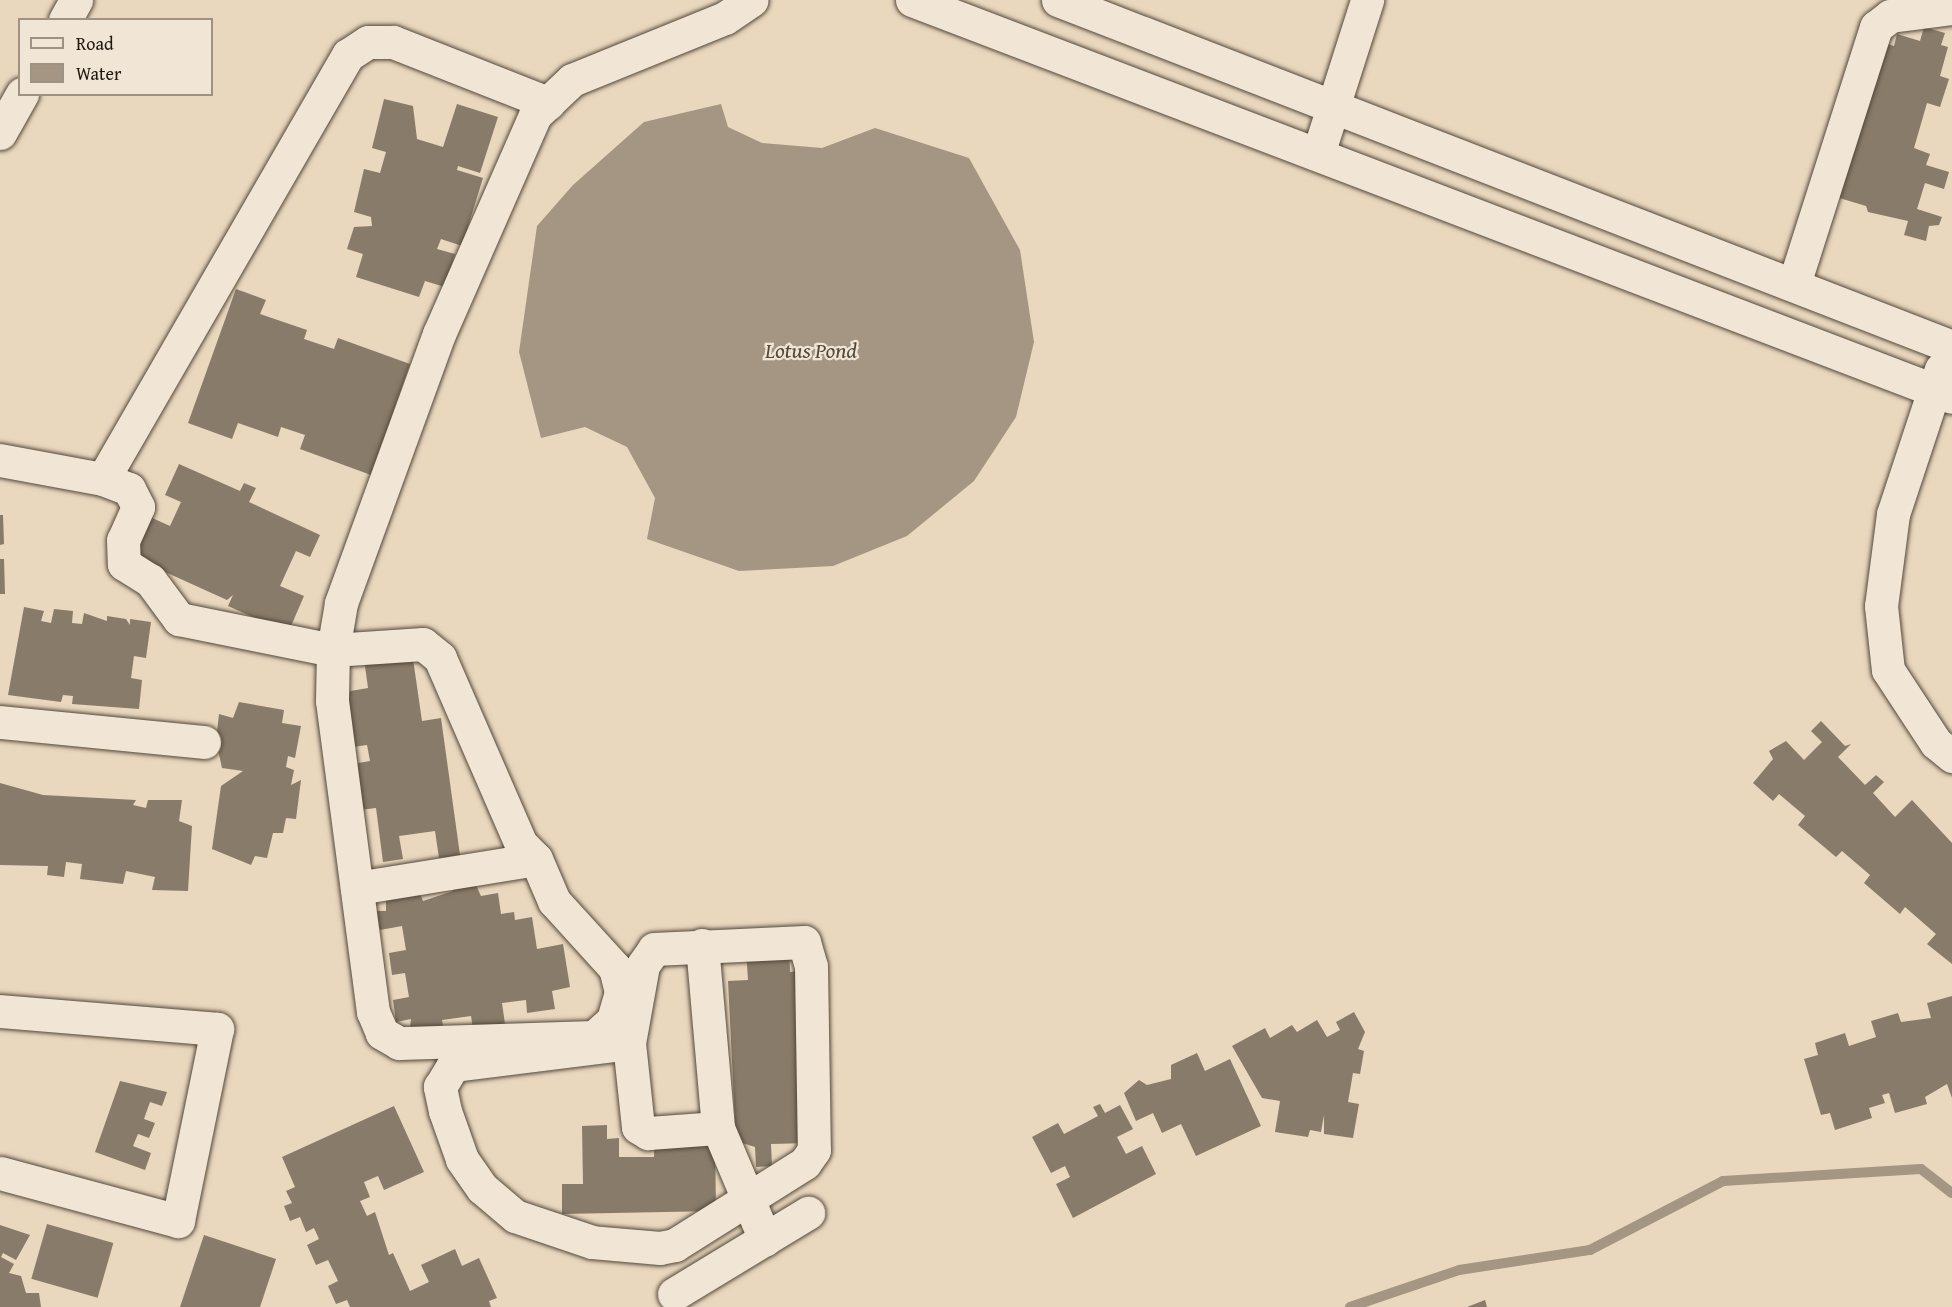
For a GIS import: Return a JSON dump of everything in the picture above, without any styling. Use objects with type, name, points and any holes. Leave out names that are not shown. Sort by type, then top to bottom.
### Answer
[{"type":"street","points":[[66,18],[76,0]]},
{"type":"street","points":[[0,460],[103,479],[129,489],[138,507],[123,540],[124,564],[150,580],[179,619],[333,650],[423,644],[440,658],[521,844],[536,859],[554,901],[615,968],[621,992],[613,1020],[594,1037],[399,1043],[382,1033],[373,1012],[332,701],[333,650],[340,603],[439,334],[516,149],[535,114],[572,80],[725,18],[752,0]]},
{"type":"street","points":[[912,0],[1944,392]]},
{"type":"street","points":[[1058,0],[1794,284],[1950,340],[1944,392],[1893,514],[1881,606],[1888,670],[1936,743],[1952,756]]},
{"type":"street","points":[[1318,154],[1367,0]]},
{"type":"street","points":[[1794,284],[1876,27],[1890,16],[1952,8]]},
{"type":"street","points":[[103,479],[219,290],[348,55],[368,42],[393,42],[548,103]]},
{"type":"street","points":[[0,133],[21,96]]},
{"type":"street","points":[[0,722],[204,742]]},
{"type":"street","points":[[357,888],[536,859]]},
{"type":"street","points":[[629,1043],[448,1069],[440,1087],[445,1111],[462,1159],[482,1188],[515,1216],[592,1242],[644,1249],[675,1245],[748,1195],[805,1163],[814,1150],[809,949],[804,942],[661,948],[647,955],[629,1043],[638,1127],[648,1133],[718,1128]]},
{"type":"street","points":[[702,945],[718,1128],[765,1239]]},
{"type":"street","points":[[0,1011],[217,1029],[178,1221],[0,1173]]},
{"type":"street","points":[[673,1302],[765,1239],[808,1213]]},
{"type":"water","name":"Lotus Pond","points":[[721,104],[728,127],[762,143],[822,148],[875,128],[969,158],[1020,250],[1034,342],[1016,417],[974,481],[907,536],[833,566],[739,571],[647,539],[655,498],[627,447],[585,427],[541,438],[519,352],[537,226],[573,185],[644,122]]},
{"type":"building","points":[[1924,27],[1945,33],[1941,45],[1948,47],[1940,76],[1949,79],[1940,107],[1927,103],[1914,148],[1930,154],[1926,165],[1949,172],[1944,189],[1925,183],[1917,209],[1942,217],[1939,225],[1929,226],[1926,241],[1904,235],[1908,221],[1868,212],[1866,206],[1836,197],[1880,42],[1894,46],[1897,34],[1920,41]]},
{"type":"building","points":[[384,99],[413,106],[417,139],[443,147],[457,104],[498,117],[480,173],[458,166],[457,170],[483,178],[462,246],[441,239],[437,249],[455,254],[445,287],[425,281],[419,297],[356,277],[363,254],[347,249],[354,227],[372,226],[371,217],[354,212],[364,169],[380,173],[386,152],[372,148]]},
{"type":"building","points":[[236,289],[266,300],[260,314],[307,330],[304,339],[334,349],[338,338],[410,364],[371,475],[300,449],[305,435],[281,427],[278,437],[238,423],[232,439],[188,423]]},
{"type":"building","points":[[179,464],[240,491],[244,483],[256,488],[249,502],[320,535],[310,557],[296,551],[280,586],[304,596],[288,633],[228,606],[233,595],[227,600],[132,557],[150,517],[170,526],[181,502],[165,495]]},
{"type":"building","points":[[0,515],[3,515],[4,544],[0,545]]},
{"type":"building","points":[[0,559],[4,559],[5,594],[0,594]]},
{"type":"building","points":[[24,607],[44,611],[41,621],[51,623],[54,609],[73,611],[72,623],[82,624],[84,613],[107,621],[107,616],[126,619],[130,625],[130,619],[151,622],[146,658],[134,656],[131,678],[142,680],[139,709],[72,704],[73,696],[63,695],[61,702],[8,695]]},
{"type":"building","points":[[412,652],[422,721],[441,718],[460,855],[439,858],[435,831],[399,836],[403,859],[383,862],[376,808],[360,810],[353,764],[370,761],[367,745],[353,747],[345,692],[368,688],[364,659]]},
{"type":"building","points":[[239,702],[284,710],[282,723],[301,726],[295,758],[288,756],[286,767],[294,770],[291,785],[301,780],[296,819],[286,818],[283,833],[273,833],[267,858],[255,856],[251,865],[212,849],[221,786],[243,771],[222,768],[216,741],[219,714],[233,718]]},
{"type":"building","points":[[1821,721],[1845,746],[1851,744],[1838,757],[1865,785],[1876,775],[1884,782],[1873,793],[1895,817],[1912,800],[1952,843],[1952,964],[1927,944],[1936,934],[1905,907],[1900,914],[1864,883],[1870,875],[1842,851],[1836,857],[1798,825],[1805,816],[1779,794],[1773,801],[1753,783],[1773,759],[1769,751],[1786,741],[1804,760],[1822,742],[1811,731]]},
{"type":"building","points":[[0,783],[43,795],[136,800],[133,805],[146,808],[148,800],[182,800],[179,821],[192,826],[188,891],[152,890],[155,877],[126,871],[123,884],[80,879],[82,864],[66,862],[64,877],[47,875],[48,866],[0,865]]},
{"type":"building","points":[[453,882],[475,883],[481,896],[498,893],[501,914],[514,912],[515,920],[532,917],[537,949],[563,944],[570,987],[552,991],[555,1009],[527,1013],[526,1000],[502,1003],[505,1024],[473,1029],[471,1016],[442,1020],[444,1031],[409,1037],[411,1019],[396,1022],[393,1000],[409,997],[405,973],[392,975],[389,953],[406,950],[402,926],[380,930],[370,911],[386,911],[386,891],[420,893],[423,901],[453,891]]},
{"type":"building","points":[[789,948],[790,972],[801,971],[809,1143],[771,1144],[772,1166],[756,1167],[755,1147],[736,1141],[728,981],[748,980],[746,950]]},
{"type":"building","points":[[1952,996],[1952,1098],[1947,1084],[1925,1097],[1927,1104],[1895,1113],[1889,1093],[1882,1095],[1885,1103],[1869,1108],[1872,1118],[1835,1130],[1830,1113],[1821,1115],[1804,1059],[1818,1055],[1815,1043],[1845,1033],[1849,1046],[1876,1037],[1871,1021],[1898,1013],[1901,1022],[1931,1018],[1927,1003]]},
{"type":"building","points":[[1354,1012],[1365,1032],[1358,1049],[1364,1051],[1360,1074],[1353,1073],[1348,1102],[1359,1104],[1353,1138],[1324,1134],[1324,1115],[1321,1132],[1310,1130],[1308,1137],[1275,1132],[1280,1101],[1262,1098],[1232,1046],[1265,1028],[1270,1038],[1292,1025],[1297,1032],[1317,1020],[1327,1037],[1340,1030],[1336,1022]]},
{"type":"building","points":[[1197,1053],[1205,1071],[1230,1059],[1261,1126],[1196,1156],[1181,1124],[1162,1133],[1153,1113],[1136,1121],[1124,1093],[1139,1080],[1147,1085],[1171,1079],[1171,1065]]},
{"type":"building","points":[[120,1081],[167,1092],[162,1106],[150,1102],[144,1119],[155,1123],[149,1138],[138,1134],[133,1146],[151,1153],[145,1170],[95,1152]]},
{"type":"building","points":[[1100,1104],[1105,1113],[1120,1105],[1133,1129],[1117,1137],[1126,1154],[1142,1146],[1156,1174],[1073,1218],[1056,1184],[1070,1177],[1065,1166],[1051,1173],[1032,1137],[1058,1123],[1064,1134],[1098,1116],[1093,1107]]},
{"type":"building","points":[[394,1106],[424,1172],[384,1190],[378,1176],[364,1182],[370,1197],[360,1201],[367,1216],[375,1212],[389,1255],[393,1253],[410,1291],[429,1282],[421,1265],[455,1249],[462,1266],[479,1258],[497,1298],[489,1301],[491,1307],[350,1307],[347,1300],[336,1304],[328,1286],[338,1281],[328,1260],[316,1265],[307,1245],[319,1239],[314,1228],[306,1232],[300,1217],[290,1221],[284,1206],[292,1203],[286,1191],[295,1187],[282,1157]]},
{"type":"building","points":[[607,1125],[607,1139],[619,1138],[619,1157],[654,1157],[654,1138],[715,1137],[716,1211],[562,1214],[562,1184],[583,1184],[582,1126]]},
{"type":"building","points":[[47,1224],[113,1243],[98,1298],[31,1279]]},
{"type":"building","points":[[0,1225],[30,1235],[16,1260],[3,1253],[1,1257],[14,1264],[9,1273],[21,1276],[26,1293],[39,1293],[41,1307],[0,1307]]},
{"type":"building","points":[[204,1235],[276,1259],[260,1307],[180,1307]]},
{"type":"building","points":[[1485,1300],[1487,1307],[1467,1307]]},
{"type":"waterway","points":[[1350,1307],[1459,1270],[1590,1250],[1723,1181],[1921,1169],[1952,1193]]}]
